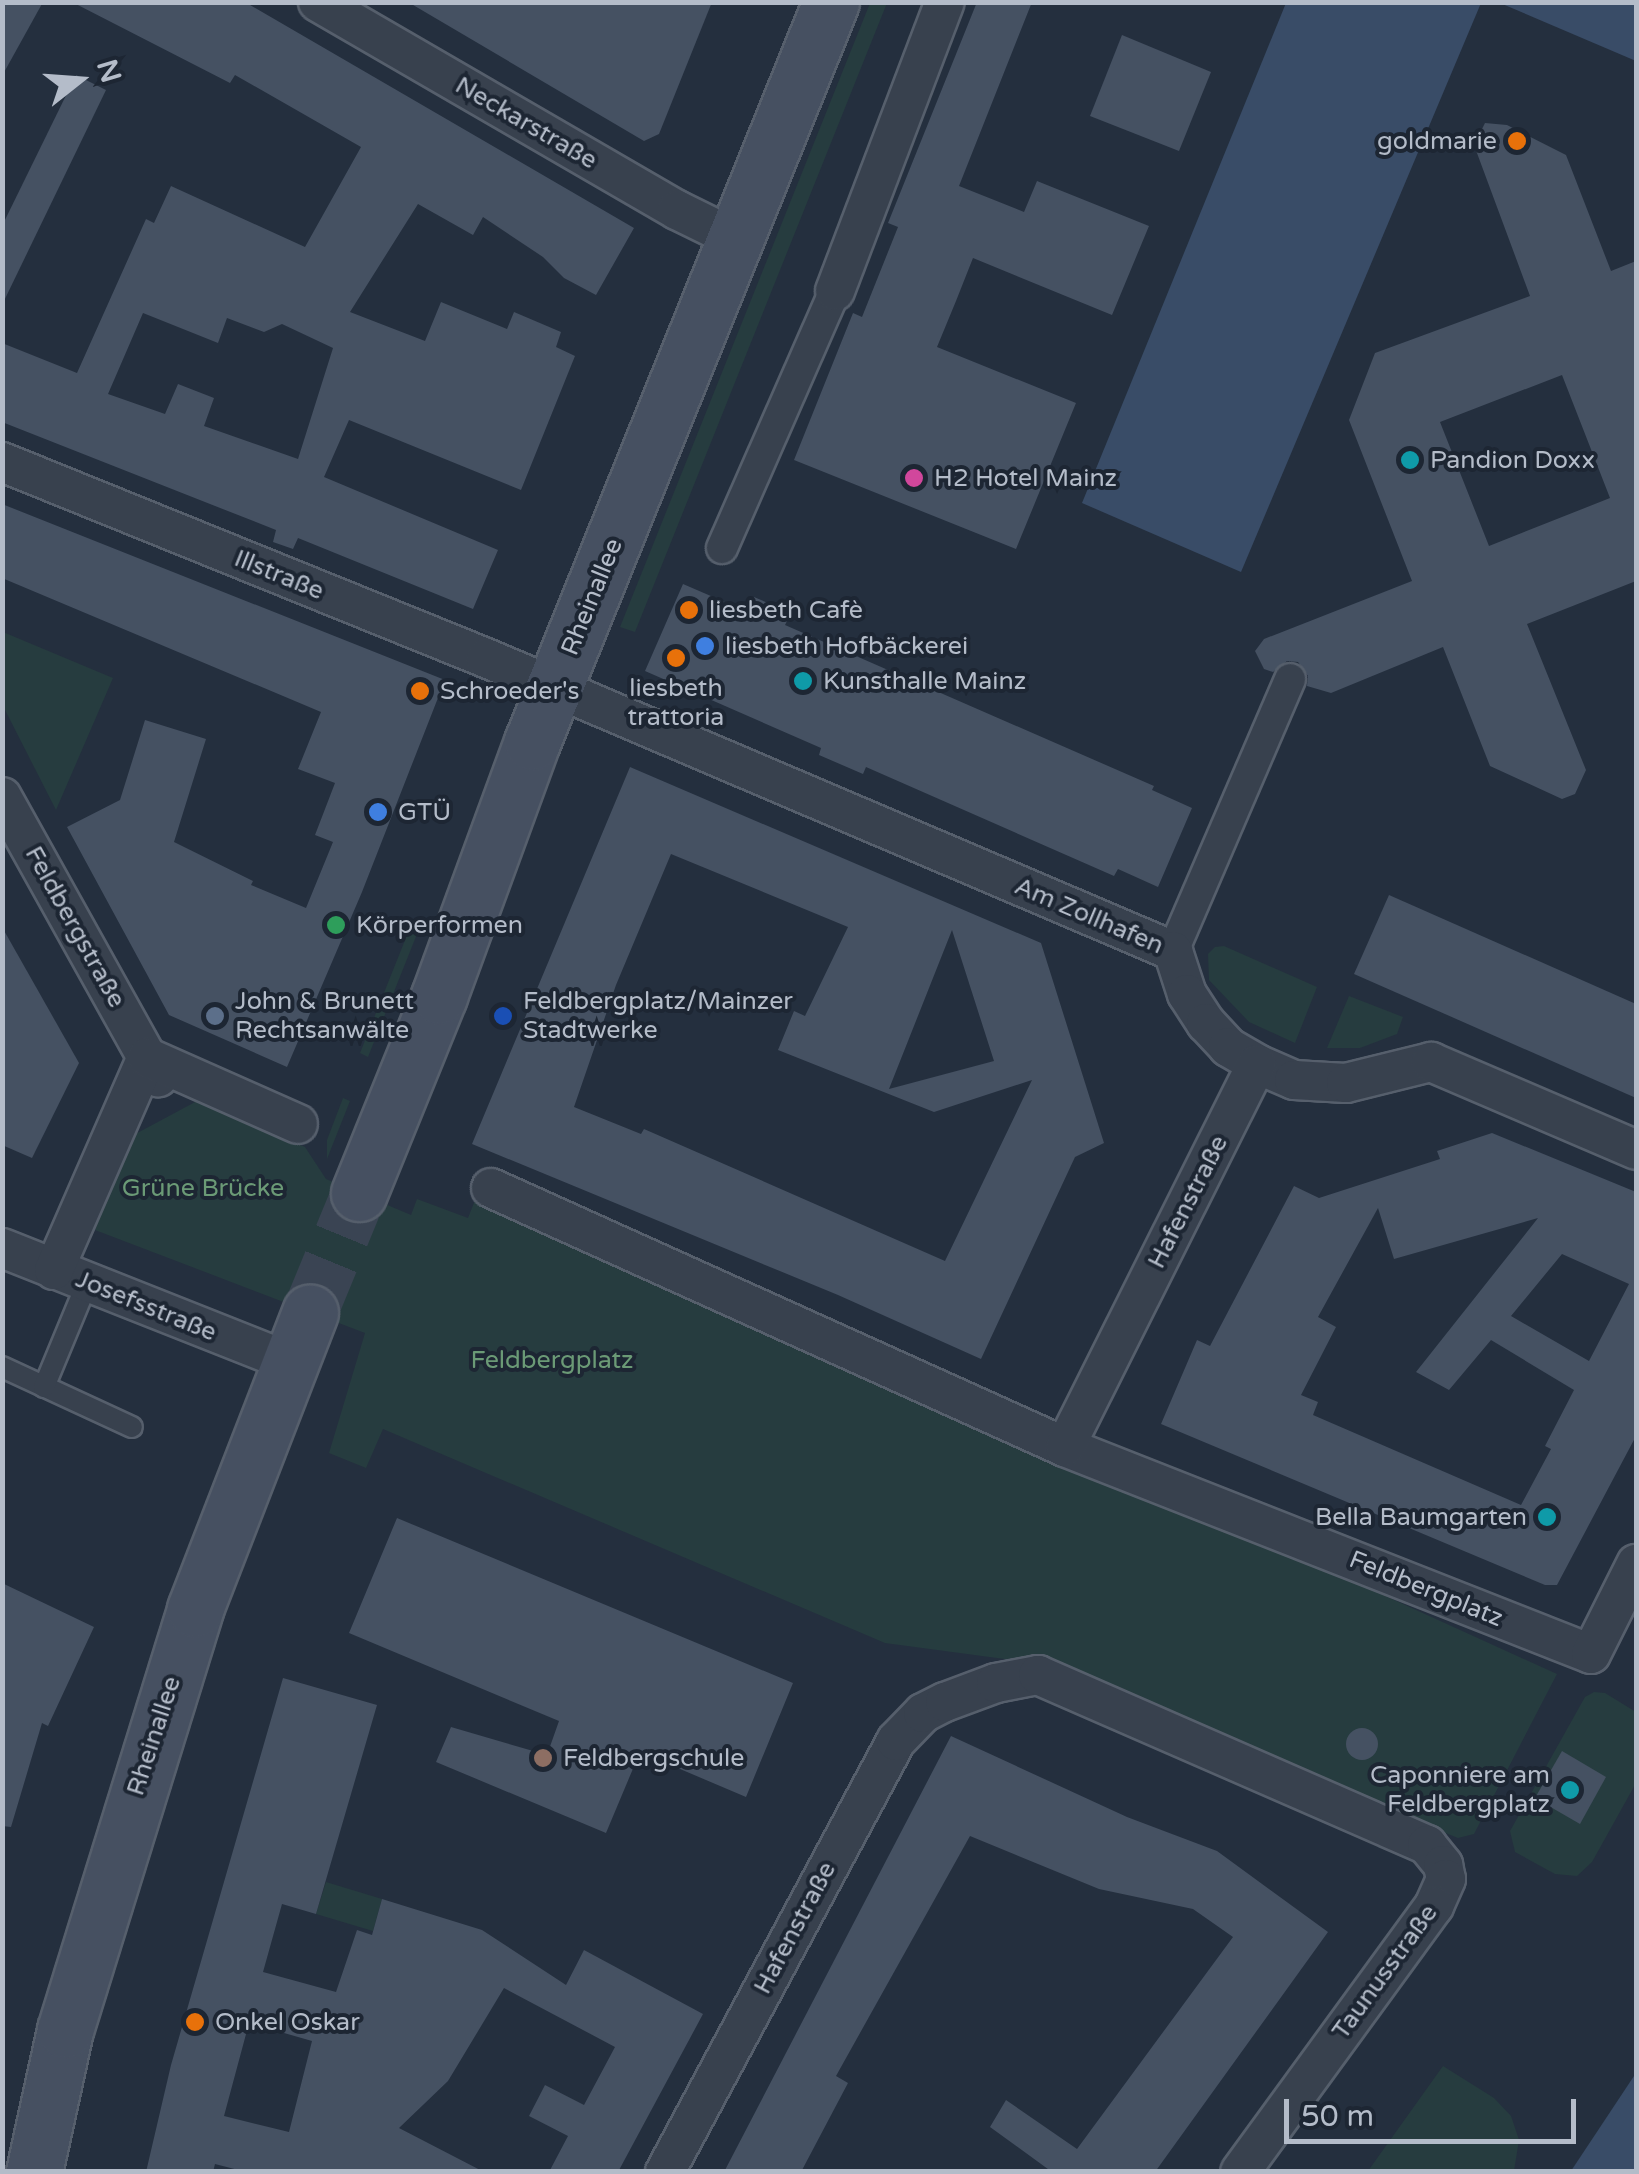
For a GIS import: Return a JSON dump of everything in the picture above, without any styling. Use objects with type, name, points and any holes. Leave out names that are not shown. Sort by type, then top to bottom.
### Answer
[{"type":"main road","name":"Rheinallee","points":[[359,1193],[439,996],[554,688],[831,2]]},
{"type":"main road","name":"Rheinallee","points":[[34,2172],[66,2030],[118,1848],[195,1609],[310,1312]]},
{"type":"street","name":"Neckarstraße","points":[[318,2],[677,210],[736,240]]},
{"type":"street","points":[[722,548],[835,291],[945,2]]},
{"type":"street","name":"Illstraße","points":[[2,462],[554,688]]},
{"type":"street","points":[[1173,951],[1290,679]]},
{"type":"street","name":"Am Zollhafen","points":[[554,688],[1173,951],[1186,994],[1228,1047],[1294,1080],[1346,1083],[1431,1062],[1636,1150]]},
{"type":"street","name":"Feldbergstraße","points":[[2,797],[154,1070]]},
{"type":"street","name":"Hafenstraße","points":[[1065,1447],[1257,1064]]},
{"type":"street","points":[[71,1277],[154,1070],[298,1124]]},
{"type":"street","name":"Feldbergplatz","points":[[491,1188],[1065,1447],[1591,1654],[1636,1564]]},
{"type":"street","name":"Josefsstraße","points":[[2,1248],[290,1362]]},
{"type":"street","name":"Taunusstraße","points":[[946,1702],[996,1683],[1038,1675],[1427,1844],[1443,1865],[1446,1879],[1434,1906],[1240,2172]]},
{"type":"street","name":"Hafenstraße","points":[[664,2172],[896,1741],[924,1713],[946,1702]]},
{"type":"lane","points":[[44,1387],[71,1277]]},
{"type":"lane","points":[[2,1367],[132,1428]]},
{"type":"green space","points":[[870,3],[887,3],[635,632],[620,627]]},
{"type":"green space","points":[[3,632],[113,678],[56,810],[3,706]]},
{"type":"green space","points":[[413,920],[421,924],[368,1057],[360,1053]]},
{"type":"green space","points":[[1224,946],[1317,987],[1295,1043],[1249,1022],[1209,980],[1208,954],[1215,947]]},
{"type":"green space","points":[[1349,996],[1403,1017],[1397,1034],[1360,1048],[1327,1048]]},
{"type":"green space","points":[[343,1098],[350,1101],[327,1159],[327,1140]]},
{"type":"green space","name":"Feldbergplatz","points":[[197,1101],[305,1147],[326,1179],[411,1215],[417,1199],[468,1218],[481,1185],[1557,1674],[1474,1834],[1458,1838],[1012,1660],[885,1643],[383,1429],[366,1468],[329,1453],[365,1333],[95,1230],[128,1138]]},
{"type":"green space","points":[[1594,1692],[1605,1693],[1636,1712],[1636,1783],[1592,1862],[1577,1876],[1555,1874],[1515,1852],[1510,1831],[1585,1697]]},
{"type":"green space","points":[[326,1882],[382,1899],[373,1931],[316,1914]]},
{"type":"green space","points":[[1443,2066],[1494,2098],[1511,2116],[1519,2140],[1514,2171],[1368,2171]]},
{"type":"water","points":[[1286,3],[1481,3],[1241,572],[1082,503]]},
{"type":"water","points":[[1500,3],[1636,3],[1636,61]]},
{"type":"water","points":[[1636,2073],[1636,2171],[1571,2171]]},
{"type":"building","points":[[2,2],[43,2],[2,76]]},
{"type":"building","points":[[72,2],[245,2],[634,228],[596,295],[564,278],[543,257],[483,217],[473,235],[418,204],[350,312],[425,341],[441,302],[507,329],[514,312],[561,332],[556,347],[575,356],[521,490],[349,420],[324,477],[498,550],[473,609],[298,538],[293,549],[273,542],[276,530],[2,422],[2,343],[77,373],[146,219],[154,223],[171,186],[305,247],[361,147],[235,75],[230,83]],"holes":[[[143,313],[218,343],[227,318],[264,332],[282,324],[333,348],[298,459],[204,426],[214,398],[178,384],[165,414],[108,394]]]},
{"type":"building","points":[[408,2],[712,2],[659,134],[644,141]]},
{"type":"building","points":[[977,2],[1032,2],[959,186],[1024,212],[1037,181],[1149,226],[1112,315],[973,258],[937,347],[1076,403],[1016,549],[794,460],[853,313],[862,317],[898,227],[888,223]]},
{"type":"building","points":[[1122,35],[1211,72],[1179,151],[1090,116]]},
{"type":"building","points":[[76,75],[106,90],[2,305],[2,226]]},
{"type":"building","name":"Pandion Doxx","points":[[1485,123],[1507,125],[1566,155],[1611,271],[1636,261],[1636,581],[1527,624],[1586,770],[1575,794],[1562,799],[1490,766],[1443,647],[1331,693],[1307,686],[1308,676],[1298,662],[1287,661],[1273,672],[1264,669],[1255,651],[1264,639],[1412,581],[1349,420],[1375,353],[1530,296],[1474,145]],"holes":[[[1562,375],[1610,498],[1489,546],[1440,422]]]},
{"type":"building","points":[[2,504],[445,680],[362,892],[287,1067],[169,1015],[67,827],[120,800],[145,720],[206,739],[174,842],[253,881],[251,885],[306,908],[333,842],[315,835],[335,783],[298,769],[321,712],[2,578]]},
{"type":"building","points":[[683,584],[748,612],[754,597],[791,613],[785,625],[1154,786],[1152,790],[1192,808],[1158,887],[1118,869],[1114,876],[866,767],[863,774],[819,755],[821,748],[645,671]]},
{"type":"building","points":[[630,767],[1041,943],[1104,1143],[1075,1157],[981,1359],[838,1295],[472,1144]],"holes":[[[671,854],[848,927],[805,1016],[794,1011],[778,1050],[934,1112],[1032,1080],[945,1261],[644,1129],[641,1134],[574,1107],[616,985]],[[952,930],[994,1061],[889,1089]]]},
{"type":"building","points":[[1389,895],[1636,1004],[1636,1098],[1354,974]]},
{"type":"building","points":[[2,927],[79,1063],[32,1158],[2,1145]]},
{"type":"building","points":[[1492,1133],[1636,1192],[1636,1436],[1557,1585],[1545,1585],[1161,1424],[1197,1340],[1210,1346],[1294,1186],[1319,1198],[1440,1159],[1437,1151]],"holes":[[[1378,1208],[1394,1259],[1538,1218],[1416,1372],[1449,1390],[1491,1340],[1574,1390],[1545,1446],[1551,1449],[1521,1505],[1313,1415],[1318,1402],[1301,1395],[1336,1327],[1318,1317]],[[1562,1254],[1629,1284],[1589,1361],[1511,1316]]]},
{"type":"building","points":[[397,1518],[793,1683],[746,1797],[640,1752],[606,1833],[436,1762],[451,1727],[547,1755],[559,1721],[349,1633]]},
{"type":"building","points":[[2,1583],[94,1627],[48,1726],[42,1723],[11,1827],[2,1826]]},
{"type":"building","points":[[283,1678],[377,1705],[316,1914],[282,1904],[263,1972],[336,1992],[357,1930],[372,1935],[382,1899],[482,1930],[566,1985],[584,1950],[703,2014],[618,2172],[549,2172],[568,2136],[529,2116],[545,2085],[584,2105],[615,2047],[504,1988],[448,2081],[399,2128],[484,2172],[246,2172],[215,2164],[213,2172],[146,2172],[171,2065]],"holes":[[[249,2023],[312,2041],[289,2132],[224,2116]]]},
{"type":"building","points":[[1362,1728],[1373,1733],[1378,1744],[1373,1755],[1362,1760],[1351,1755],[1346,1744],[1351,1733]]},
{"type":"building","points":[[951,1736],[1127,1817],[1217,1851],[1328,1932],[1155,2172],[1052,2172],[990,2127],[1006,2100],[1077,2149],[1233,1937],[1193,1909],[1099,1889],[970,1836],[836,2076],[848,2083],[801,2172],[724,2172]]},
{"type":"building","name":"Caponniere am Feldbergplatz","points":[[1562,1751],[1606,1777],[1580,1824],[1535,1798]]},
{"type":"tunnel","points":[[310,1312],[359,1193]]},
{"type":"place","name":"goldmarie","points":[[1517,141]]},
{"type":"place","name":"Pandion Doxx","points":[[1410,460]]},
{"type":"place","name":"H2 Hotel Mainz","points":[[914,478]]},
{"type":"place","name":"liesbeth Cafè","points":[[689,610]]},
{"type":"place","name":"liesbeth Hofbäckerei","points":[[705,646]]},
{"type":"place","name":"liesbeth trattoria","points":[[676,658]]},
{"type":"place","name":"Kunsthalle Mainz","points":[[803,681]]},
{"type":"place","name":"Schroeder's","points":[[420,691]]},
{"type":"place","name":"GTÜ","points":[[378,812]]},
{"type":"place","name":"Körperformen","points":[[336,925]]},
{"type":"place","name":"John & Brunett Rechtsanwälte","points":[[215,1016]]},
{"type":"place","name":"Feldbergplatz/Mainzer Stadtwerke","points":[[503,1016]]},
{"type":"place","name":"Bella Baumgarten","points":[[1547,1517]]},
{"type":"place","name":"Feldbergschule","points":[[543,1758]]},
{"type":"place","name":"Caponniere am Feldbergplatz","points":[[1570,1790]]},
{"type":"place","name":"Onkel Oskar","points":[[195,2022]]},
{"type":"park label","name":"Grüne Brücke","points":[[203,1188]]}]
